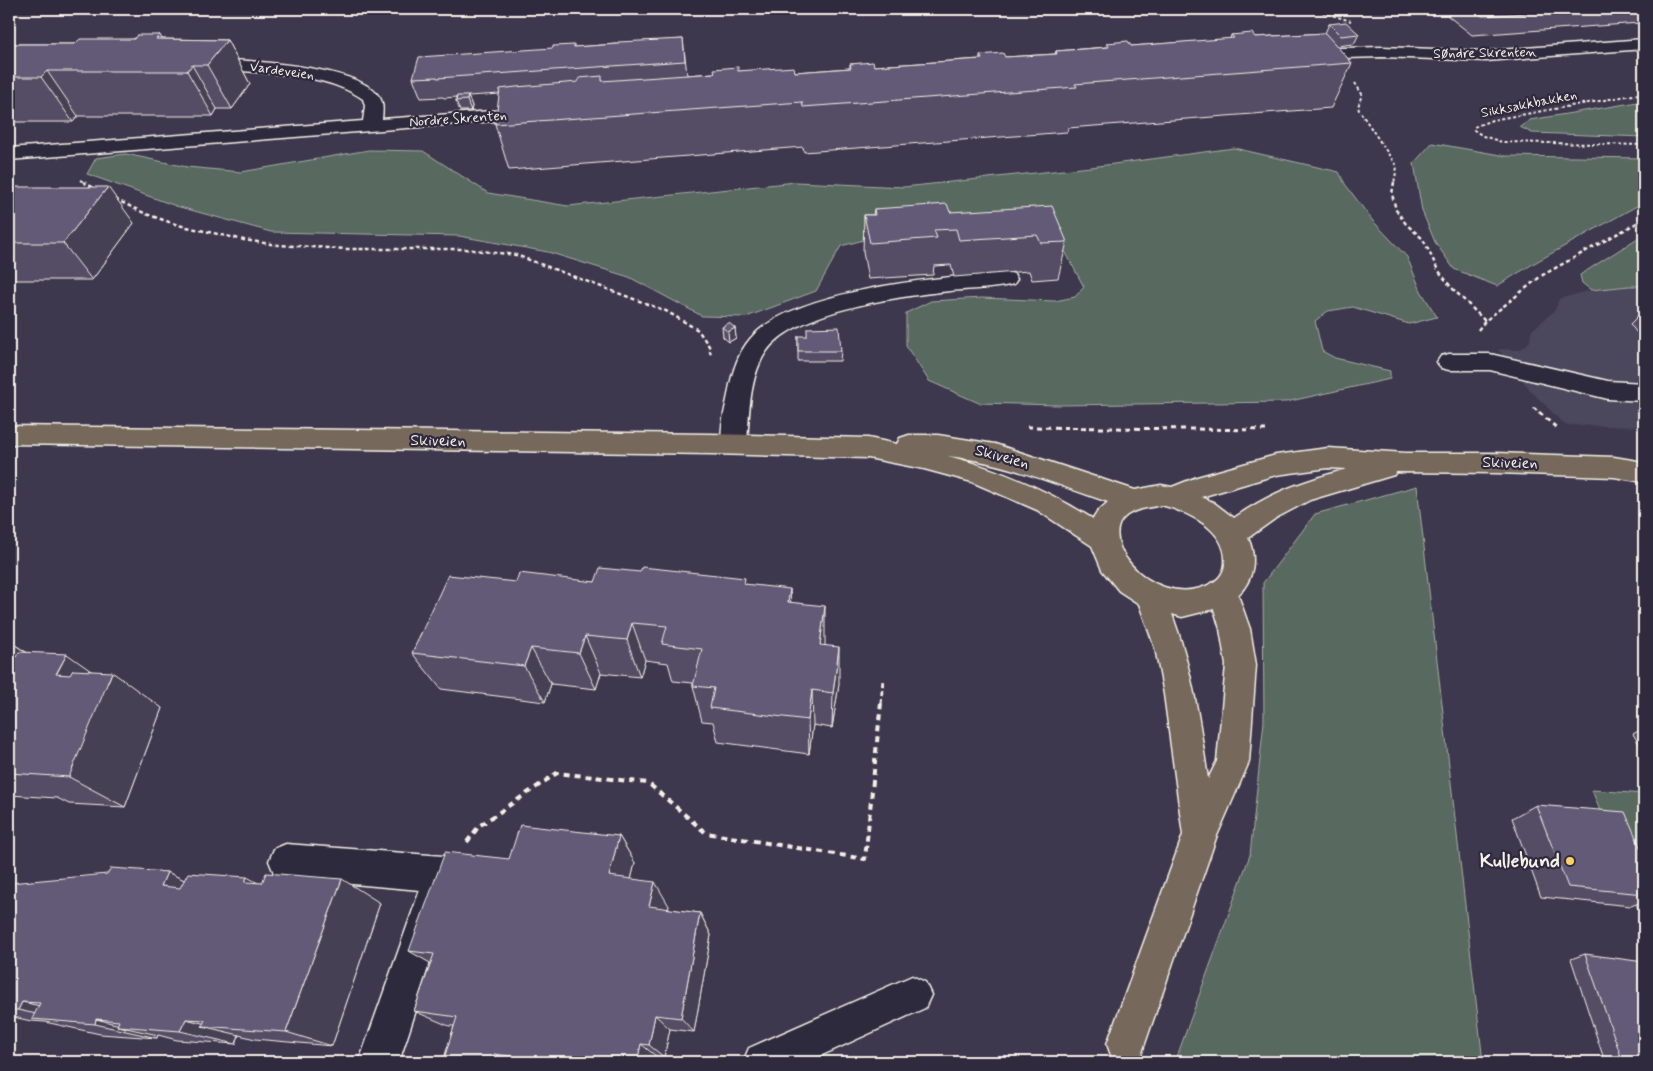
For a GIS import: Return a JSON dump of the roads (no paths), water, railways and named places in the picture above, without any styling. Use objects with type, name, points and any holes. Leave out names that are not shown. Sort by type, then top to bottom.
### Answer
[{"type":"main road","name":"Skiveien","points":[[9,435],[734,444],[868,448],[930,444],[982,450],[1131,499]]},
{"type":"main road","name":"Skiveien","points":[[868,448],[924,459],[979,474],[1046,503],[1103,539]]},
{"type":"main road","name":"Skiveien","points":[[1175,497],[1197,487],[1276,465],[1328,458],[1406,463],[1614,466],[1644,472]]},
{"type":"main road","name":"Skiveien","points":[[1614,466],[1644,460]]},
{"type":"main road","name":"Skiveien","points":[[1231,535],[1266,510],[1302,492],[1406,463]]},
{"type":"main road","points":[[1143,496],[1175,497],[1192,503],[1221,522],[1231,535],[1239,559],[1238,572],[1232,583],[1223,592],[1205,600],[1188,603],[1170,602],[1151,596],[1134,587],[1113,567],[1106,552],[1103,539],[1105,526],[1110,515],[1119,506],[1131,499],[1143,496]]},
{"type":"main road","points":[[1126,1044],[1200,835],[1232,762],[1241,665],[1235,629],[1223,592]]},
{"type":"main road","points":[[1151,596],[1170,648],[1180,694],[1200,835]]},
{"type":"street","name":"Søndre Skrenten","points":[[1291,55],[1382,52],[1486,56],[1644,44]]},
{"type":"street","name":"Vardeveien","points":[[192,63],[271,69],[348,82],[361,88],[371,97],[374,105],[372,125]]},
{"type":"street","name":"Nordre Skrenten","points":[[16,153],[550,112]]},
{"type":"street","points":[[9,174],[16,153]]},
{"type":"street","points":[[734,444],[740,399],[750,362],[757,347],[776,328],[809,313],[854,301],[938,285],[1006,279]]},
{"type":"street","points":[[1449,362],[1490,362],[1608,390],[1644,392]]},
{"type":"street","points":[[286,861],[443,874],[379,1062]]},
{"type":"street","points":[[762,1062],[912,995]]},
{"type":"place","name":"Kullebund","points":[[1570,861]]}]
